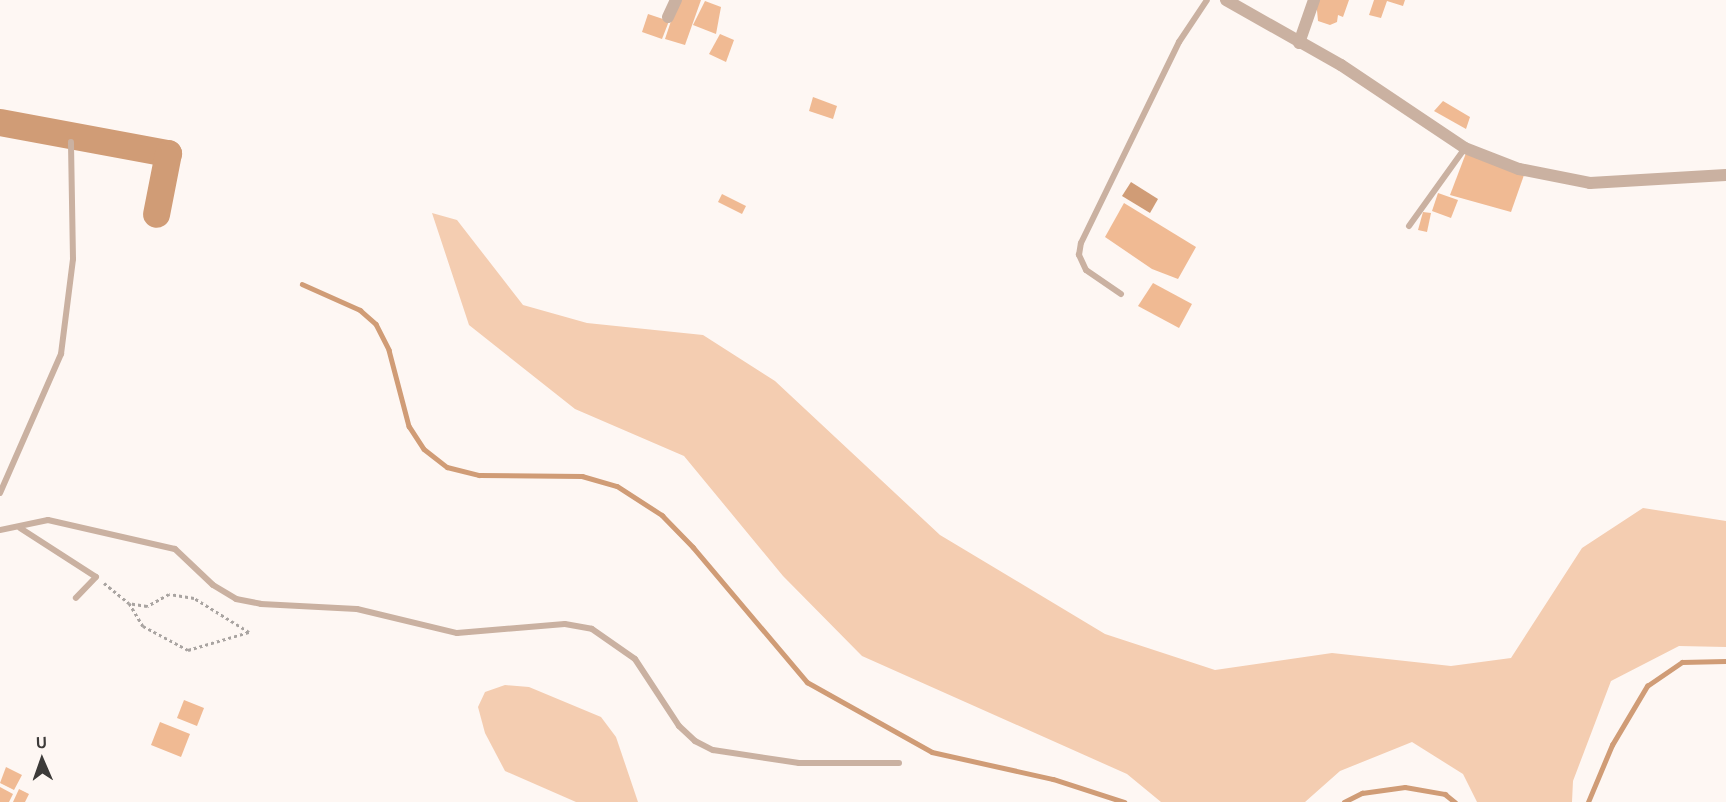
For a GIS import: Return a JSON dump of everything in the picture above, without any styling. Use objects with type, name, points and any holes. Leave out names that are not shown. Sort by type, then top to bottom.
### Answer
[{"type":"street","points":[[668,17],[676,0]]},
{"type":"street","points":[[1226,0],[1466,148],[1546,178],[1590,183],[1726,175]]},
{"type":"street","points":[[1299,43],[1314,0]]},
{"type":"lane","points":[[1120,294],[1082,266],[1081,243],[1179,42],[1207,0]]},
{"type":"lane","points":[[0,493],[61,354],[73,259],[71,142]]},
{"type":"lane","points":[[1409,226],[1466,148]]},
{"type":"lane","points":[[0,530],[20,528],[48,520],[175,549],[213,585],[236,599],[261,604],[357,609],[457,633],[565,624],[592,629],[635,658],[679,726],[694,741],[713,750],[799,763],[899,763]]},
{"type":"lane","points":[[20,528],[96,577],[76,598]]},
{"type":"path","points":[[96,577],[129,603],[143,626],[188,650],[249,632],[194,598],[169,594],[147,606],[129,603]]},
{"type":"shaded area","points":[[1131,182],[1158,199],[1150,213],[1122,196]]},
{"type":"shaded area","points":[[432,213],[457,220],[523,305],[587,323],[703,335],[775,381],[940,535],[1105,634],[1215,670],[1332,653],[1451,666],[1511,658],[1582,548],[1643,508],[1726,521],[1726,647],[1679,646],[1611,681],[1573,781],[1572,802],[1477,802],[1463,774],[1412,742],[1340,771],[1305,802],[1161,802],[1127,774],[862,656],[783,576],[684,456],[575,409],[469,325]]},
{"type":"shaded area","points":[[505,685],[529,687],[601,717],[616,737],[638,802],[576,802],[505,771],[485,733],[478,707],[485,692]]},
{"type":"building","points":[[678,0],[701,0],[685,45],[665,39]]},
{"type":"building","points":[[1316,0],[1349,0],[1343,17],[1338,15],[1337,22],[1330,25],[1318,21]]},
{"type":"building","points":[[1374,0],[1405,0],[1403,6],[1387,1],[1381,18],[1369,15]]},
{"type":"building","points":[[705,1],[721,7],[716,34],[693,25]]},
{"type":"building","points":[[648,14],[669,21],[662,39],[642,32]]},
{"type":"building","points":[[720,34],[734,40],[726,62],[709,54]]},
{"type":"building","points":[[813,97],[837,106],[833,119],[809,111]]},
{"type":"building","points":[[1443,101],[1470,117],[1466,129],[1434,111]]},
{"type":"building","points":[[1466,153],[1524,175],[1511,212],[1450,195]]},
{"type":"building","points":[[1438,193],[1458,200],[1451,218],[1432,211]]},
{"type":"building","points":[[722,194],[746,206],[742,214],[718,202]]},
{"type":"building","points":[[1124,203],[1196,247],[1178,279],[1152,269],[1105,237]]},
{"type":"building","points":[[1423,212],[1431,213],[1427,232],[1418,230]]},
{"type":"building","points":[[1153,283],[1192,304],[1179,328],[1138,306]]},
{"type":"building","points":[[184,700],[204,708],[197,726],[177,718]]},
{"type":"building","points":[[160,722],[190,734],[181,757],[151,745]]},
{"type":"building","points":[[6,767],[22,775],[14,790],[0,783]]},
{"type":"building","points":[[0,787],[13,794],[9,802],[0,802]]},
{"type":"building","points":[[19,789],[29,794],[25,802],[13,802]]},
{"type":"waterway","points":[[0,122],[168,153],[156,214]]},
{"type":"waterway","points":[[302,284],[360,310],[376,324],[389,350],[409,426],[424,449],[447,467],[479,475],[582,476],[617,486],[662,515],[693,547],[807,682],[932,752],[1053,779],[1124,802]]},
{"type":"waterway","points":[[1588,802],[1612,745],[1647,686],[1682,662],[1726,661]]},
{"type":"waterway","points":[[1344,802],[1362,793],[1405,787],[1445,794],[1455,802]]}]
